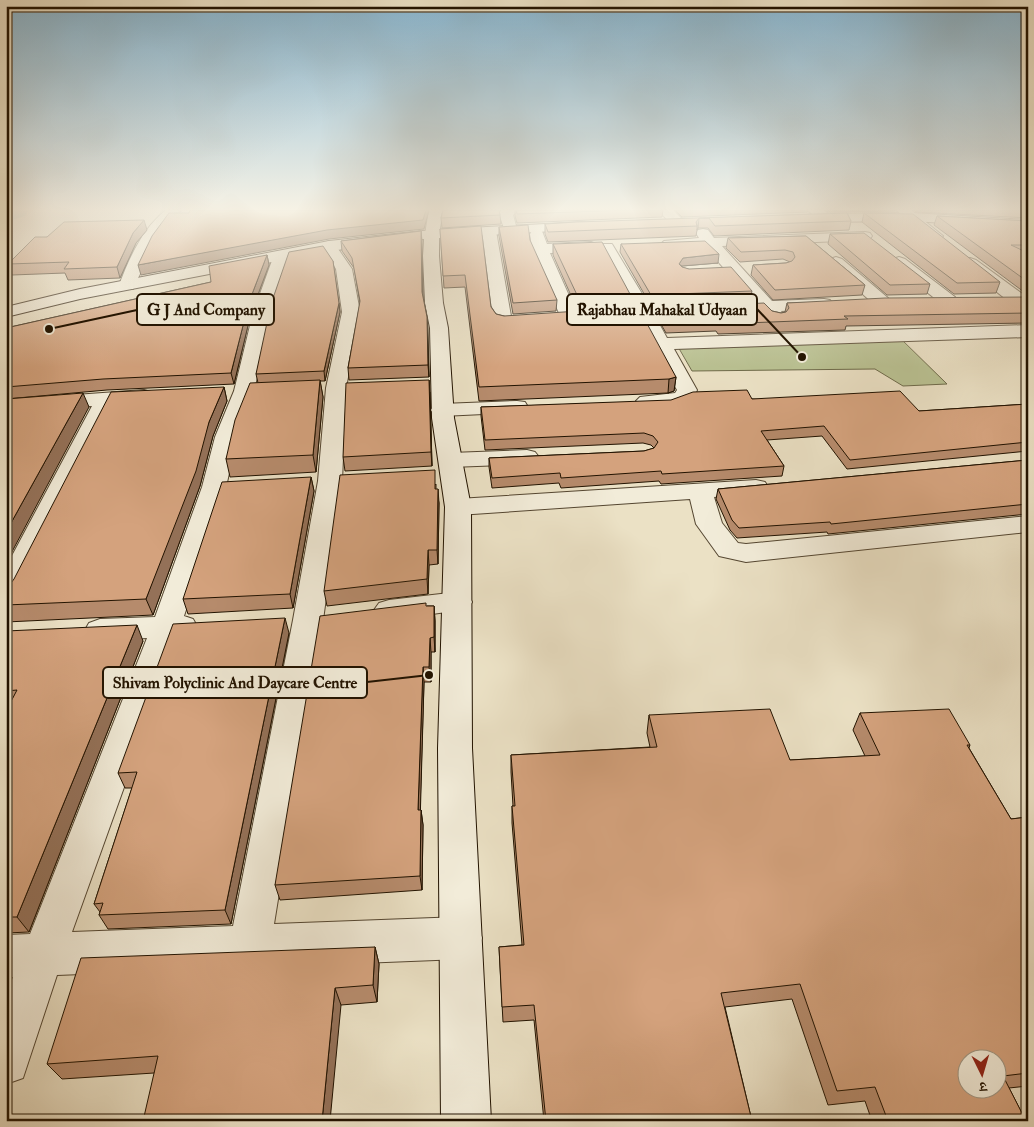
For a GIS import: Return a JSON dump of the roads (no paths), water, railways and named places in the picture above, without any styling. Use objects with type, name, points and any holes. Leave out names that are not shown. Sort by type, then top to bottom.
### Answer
[{"type":"street","points":[[127,285],[135,263]]},
{"type":"street","points":[[6,312],[80,294],[243,263]]},
{"type":"street","points":[[6,1060],[25,955],[166,627],[200,524],[224,487],[226,437],[244,391],[262,313],[279,263]]},
{"type":"street","points":[[250,946],[322,618],[336,388],[351,312],[344,269],[340,263]]},
{"type":"street","points":[[431,263],[436,393],[445,470],[458,506],[455,748],[466,1121]]},
{"type":"street","points":[[493,263],[504,322],[643,312],[901,301]]},
{"type":"street","points":[[546,263],[570,318]]},
{"type":"street","points":[[615,263],[687,390],[684,397],[670,400],[630,402]]},
{"type":"street","points":[[729,263],[792,338]]},
{"type":"street","points":[[837,263],[882,302]]},
{"type":"street","points":[[899,263],[949,301]]},
{"type":"street","points":[[971,263],[1023,302]]},
{"type":"street","points":[[716,269],[754,268]]},
{"type":"street","points":[[988,300],[1023,302]]},
{"type":"street","points":[[920,301],[968,301]]},
{"type":"street","points":[[661,344],[1028,331]]},
{"type":"street","points":[[436,393],[541,406]]},
{"type":"street","points":[[6,406],[166,395]]},
{"type":"street","points":[[6,594],[107,398]]},
{"type":"street","points":[[445,470],[547,456]]},
{"type":"street","points":[[458,506],[782,485]]},
{"type":"street","points":[[700,490],[709,524],[729,550],[746,553],[1028,524]]},
{"type":"street","points":[[322,618],[458,602]]},
{"type":"street","points":[[72,632],[204,625]]},
{"type":"street","points":[[25,955],[461,938]]},
{"type":"place","name":"G J And Company","points":[[49,329]]},
{"type":"place","name":"Rajabhau Mahakal Udyaan","points":[[802,357]]},
{"type":"place","name":"Shivam Polyclinic And Daycare Centre","points":[[429,675]]}]
